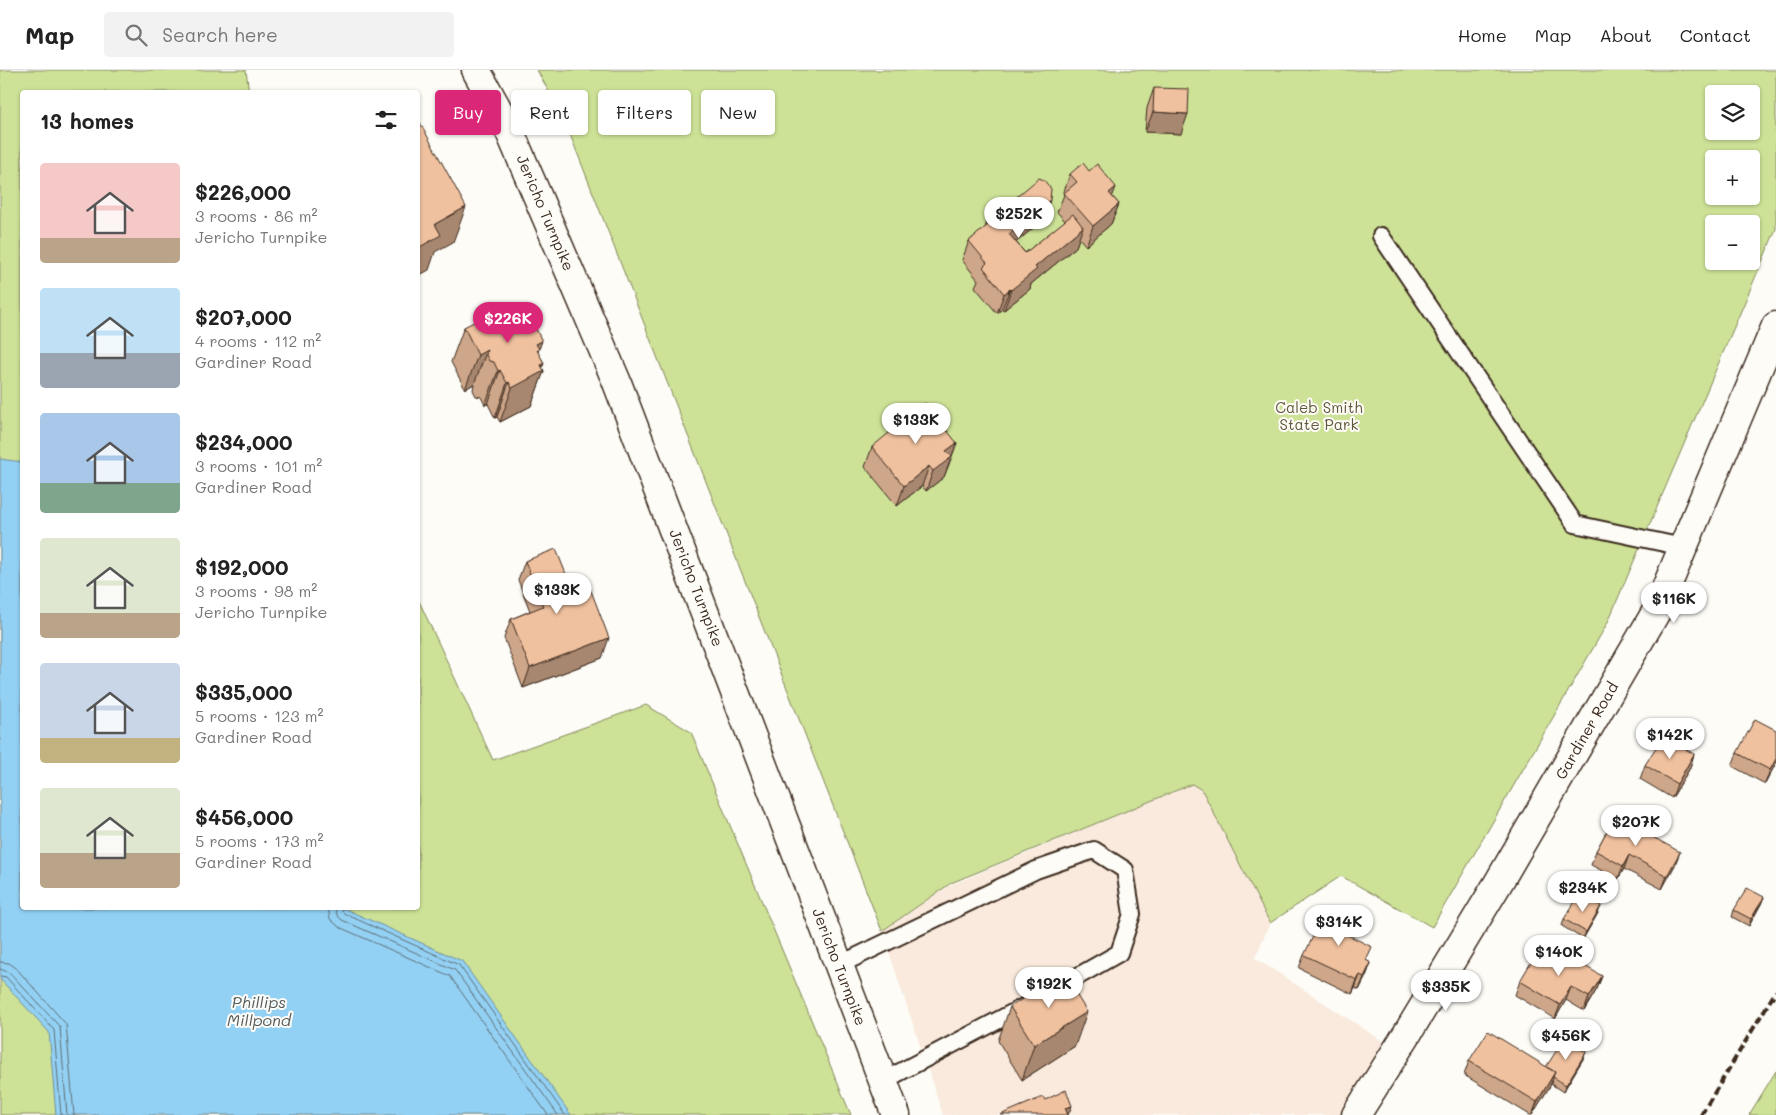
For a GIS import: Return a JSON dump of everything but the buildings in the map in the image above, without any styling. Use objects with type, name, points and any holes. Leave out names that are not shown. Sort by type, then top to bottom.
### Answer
[{"type":"main road","name":"Jericho Turnpike","points":[[476,70],[510,132],[616,380],[896,1115]]},
{"type":"main road","name":"Gardiner Road","points":[[1356,1115],[1492,893],[1656,612],[1776,326]]},
{"type":"lane","points":[[1380,236],[1575,524],[1683,547]]},
{"type":"lane","points":[[839,965],[1036,870],[1094,850],[1124,870],[1132,914],[1119,954],[883,1081]]},
{"type":"shaded area","points":[[1192,784],[1201,787],[1270,923],[1255,958],[1387,1044],[1342,1115],[943,1115],[882,931],[946,887]]},
{"type":"green space","points":[[0,70],[246,70],[249,90],[20,90],[20,910],[420,910],[420,603],[493,760],[646,705],[691,732],[851,1115],[0,1115]]},
{"type":"green space","name":"Caleb Smith State Park","points":[[537,70],[1776,70],[1776,229],[1760,266],[1760,215],[1705,215],[1705,270],[1758,270],[1607,624],[1432,927],[1341,876],[1270,923],[1202,790],[1192,784],[951,883],[882,931],[570,135],[588,135],[588,90],[548,90]]},
{"type":"green space","points":[[1776,1071],[1776,1115],[1749,1115]]},
{"type":"water","name":"Phillips Millpond","points":[[0,459],[20,462],[20,910],[347,910],[462,961],[571,1115],[56,1115],[49,1032],[0,979]]},
{"type":"railway","points":[[1701,1115],[1776,991]]}]
